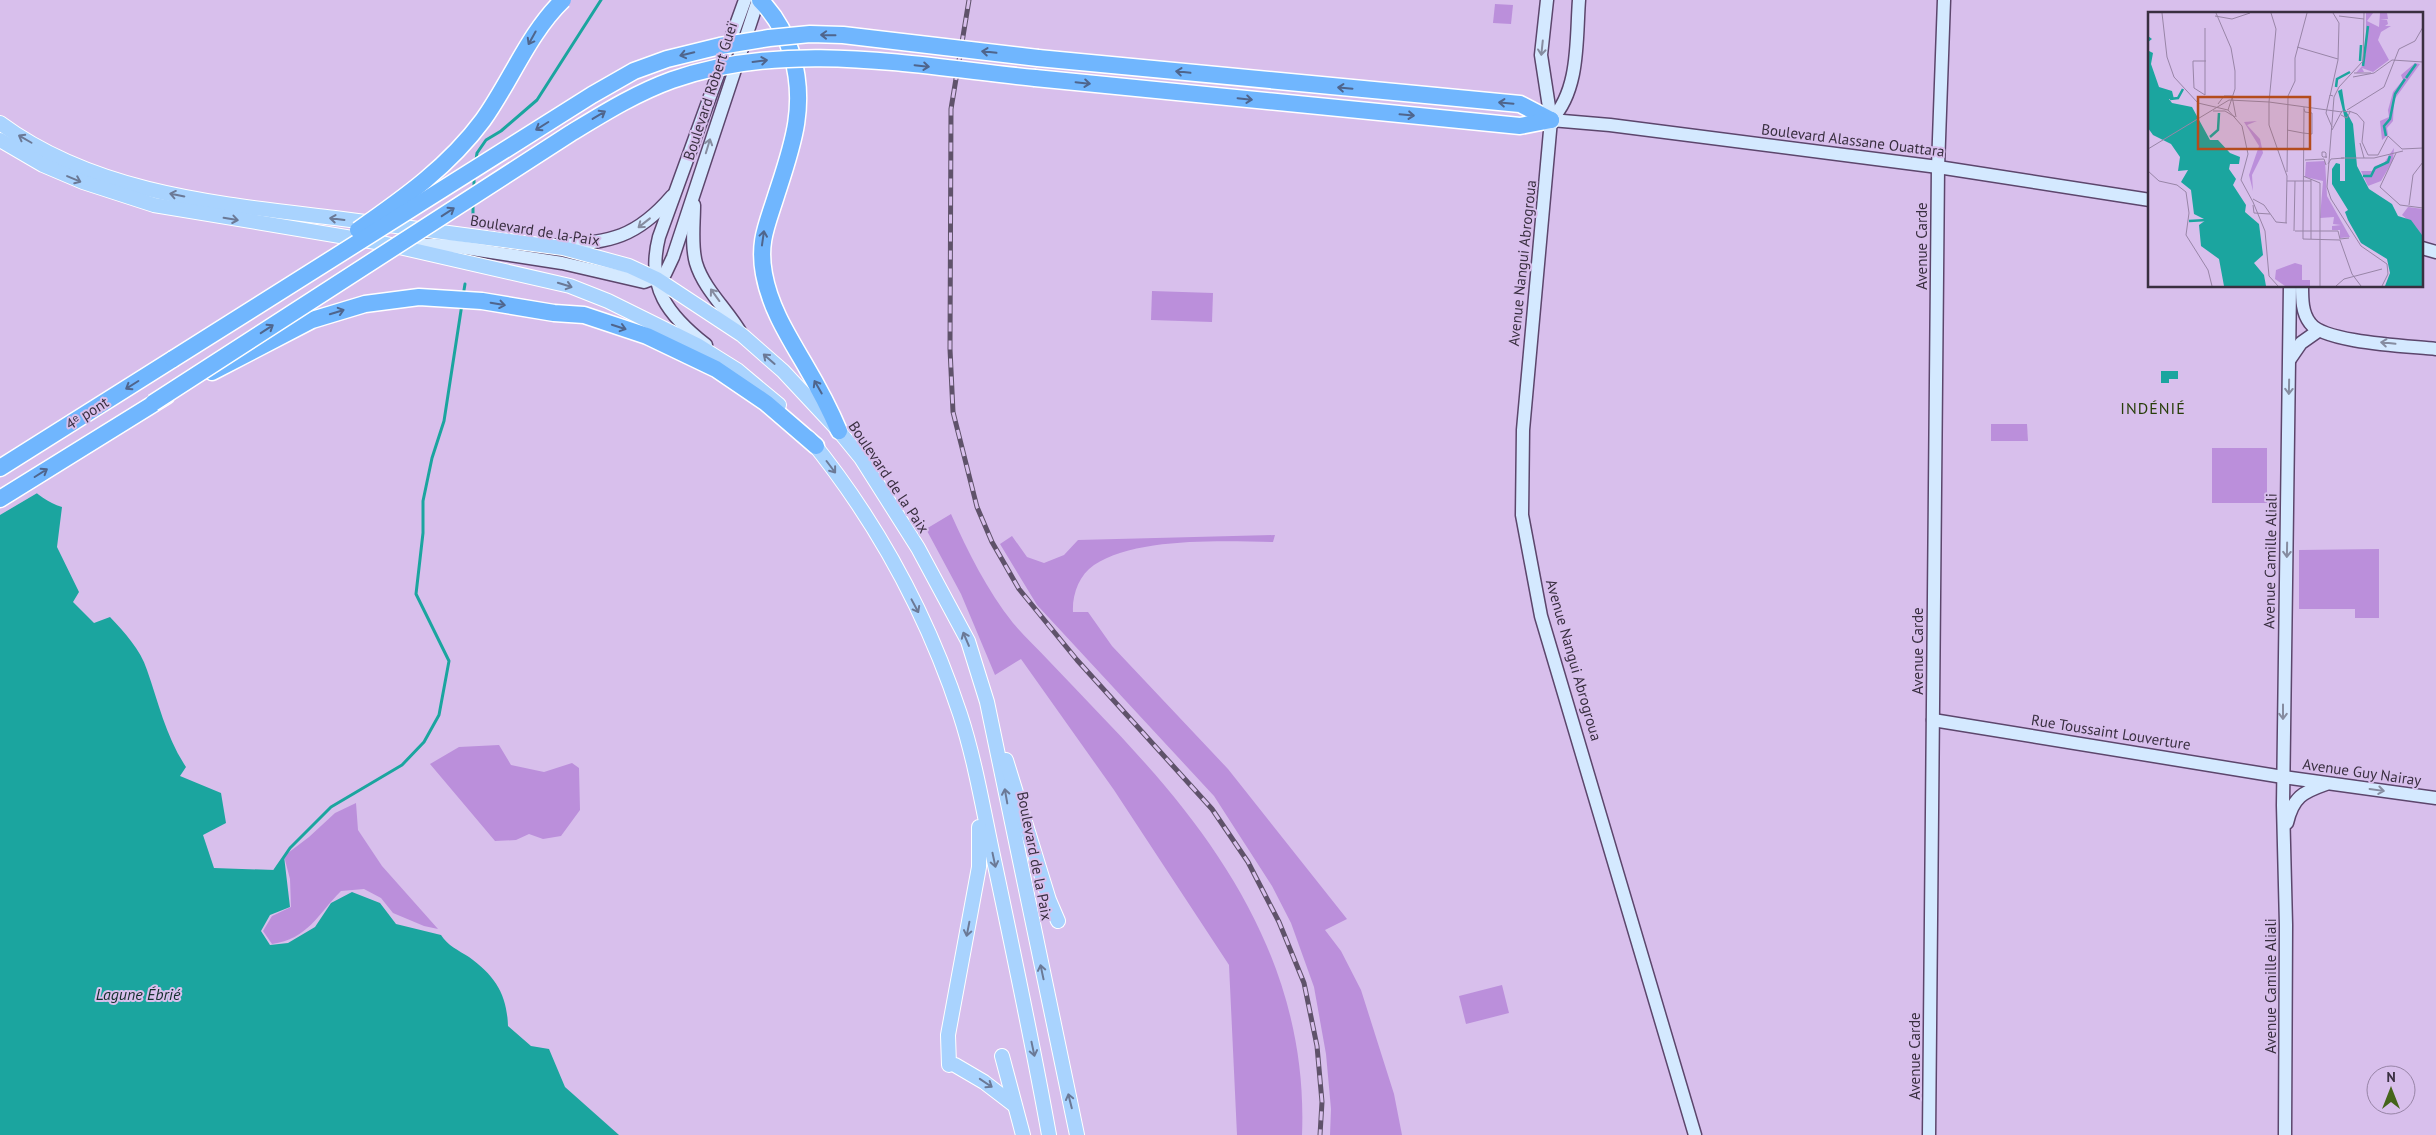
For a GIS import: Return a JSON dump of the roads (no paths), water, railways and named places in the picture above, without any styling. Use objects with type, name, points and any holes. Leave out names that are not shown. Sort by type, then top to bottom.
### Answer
[{"type":"highway","points":[[173,359],[410,194],[452,158],[483,120],[537,29],[563,0]]},
{"type":"highway","points":[[759,0],[776,19],[789,47],[797,73],[799,96],[795,137],[762,238],[764,273],[779,321],[823,396],[839,431]]},
{"type":"highway","points":[[173,359],[592,95],[634,72],[667,59],[720,46],[810,34],[843,35],[1038,58],[1520,104],[1551,120]]},
{"type":"highway","points":[[152,403],[571,132],[640,93],[672,80],[712,68],[763,60],[816,57],[1520,126],[1551,120]]},
{"type":"highway","points":[[152,403],[312,320],[364,304],[419,297],[449,298],[482,301],[554,314],[584,315],[648,336],[716,369],[766,403],[816,446]]},
{"type":"highway","name":"4ᵉ pont","points":[[0,468],[173,359]]},
{"type":"highway","name":"4ᵉ pont","points":[[0,499],[152,403]]},
{"type":"main road","name":"Boulevard Robert Gueï","points":[[745,0],[656,250],[654,260],[656,279],[665,274],[669,268],[759,0]]},
{"type":"main road","name":"Avenue Nangui Abrogroua","points":[[1547,0],[1541,64],[1551,120],[1523,430],[1521,486],[1525,533],[1541,616],[1590,774],[1695,1135]]},
{"type":"main road","name":"Avenue Nangui Abrogroua","points":[[1551,120],[1568,95],[1575,56],[1579,0]]},
{"type":"main road","name":"Avenue Carde","points":[[1930,1135],[1938,167],[1944,0]]},
{"type":"main road","name":"Boulevard Alassane Ouattara","points":[[1551,120],[1610,125],[1938,167],[2148,200]]},
{"type":"main road","name":"Boulevard de la Paix","points":[[0,123],[45,150],[88,170],[163,193],[222,204],[542,246],[616,261],[656,279],[742,336],[795,383],[861,458],[944,593],[968,641],[994,730],[1016,847],[1077,1135]]},
{"type":"main road","name":"Boulevard de la Paix","points":[[0,140],[43,165],[92,186],[154,205],[382,242],[570,286],[608,301],[697,345],[736,370]]},
{"type":"main road","name":"Boulevard Robert Gueï","points":[[542,246],[596,242],[635,230],[663,206],[678,188]]},
{"type":"main road","name":"Boulevard Robert Gueï","points":[[694,192],[693,243],[696,263],[702,278],[734,321],[742,336]]},
{"type":"main road","name":"Boulevard de la Paix","points":[[382,242],[426,243],[452,246],[562,263],[644,282],[656,279]]},
{"type":"main road","name":"Boulevard de la Paix","points":[[656,279],[665,304],[681,326],[792,418],[816,446],[874,528],[919,612],[960,715],[976,776],[1049,1135]]},
{"type":"main road","name":"Avenue Camille Aliali","points":[[2286,1135],[2286,924],[2283,777],[2290,288]]},
{"type":"main road","points":[[2302,288],[2306,318],[2318,331],[2341,338],[2436,349]]},
{"type":"main road","points":[[2290,360],[2301,342],[2318,331]]},
{"type":"main road","name":"Rue Toussaint Louverture","points":[[1933,720],[2283,777]]},
{"type":"main road","points":[[994,730],[1011,772],[1049,900],[1058,921]]},
{"type":"main road","points":[[976,776],[981,845],[979,867],[948,1035],[952,1065],[984,1082],[1014,1105]]},
{"type":"main road","name":"Avenue Guy Nairay","points":[[2283,777],[2436,798]]},
{"type":"main road","name":"Avenue Camille Aliali","points":[[2284,837],[2290,812],[2296,801],[2304,792],[2329,783]]},
{"type":"main road","points":[[1002,1056],[1023,1135]]},
{"type":"water","points":[[2161,371],[2178,371],[2178,379],[2169,379],[2169,383],[2161,383]]},
{"type":"water","name":"Lagune Ébrié","points":[[0,453],[20,477],[43,498],[62,507],[57,547],[79,592],[73,602],[94,623],[110,617],[136,648],[144,662],[173,744],[186,767],[180,776],[221,793],[226,823],[203,835],[214,868],[275,870],[284,856],[290,907],[270,915],[261,931],[270,945],[288,943],[315,927],[331,903],[352,892],[380,903],[396,924],[441,935],[450,945],[478,964],[493,979],[505,1004],[508,1026],[531,1046],[549,1049],[565,1087],[619,1135],[0,1135]]},
{"type":"waterway","points":[[476,160],[477,153],[486,140],[501,131],[537,100],[601,0]]},
{"type":"waterway","points":[[474,176],[474,190]]},
{"type":"waterway","points":[[473,204],[473,215]]},
{"type":"waterway","points":[[463,296],[465,284]]},
{"type":"waterway","points":[[275,870],[290,848],[331,807],[402,765],[424,742],[439,715],[449,661],[416,594],[423,533],[423,501],[432,458],[444,421],[462,304]]},
{"type":"railway","points":[[969,0],[951,109],[950,349],[953,412],[977,507],[992,542],[1019,589],[1077,660],[1212,809],[1248,862],[1279,922],[1304,983],[1317,1046],[1322,1102],[1320,1135]]},
{"type":"district","name":"INDÉNIÉ","points":[[2153,408]]}]
